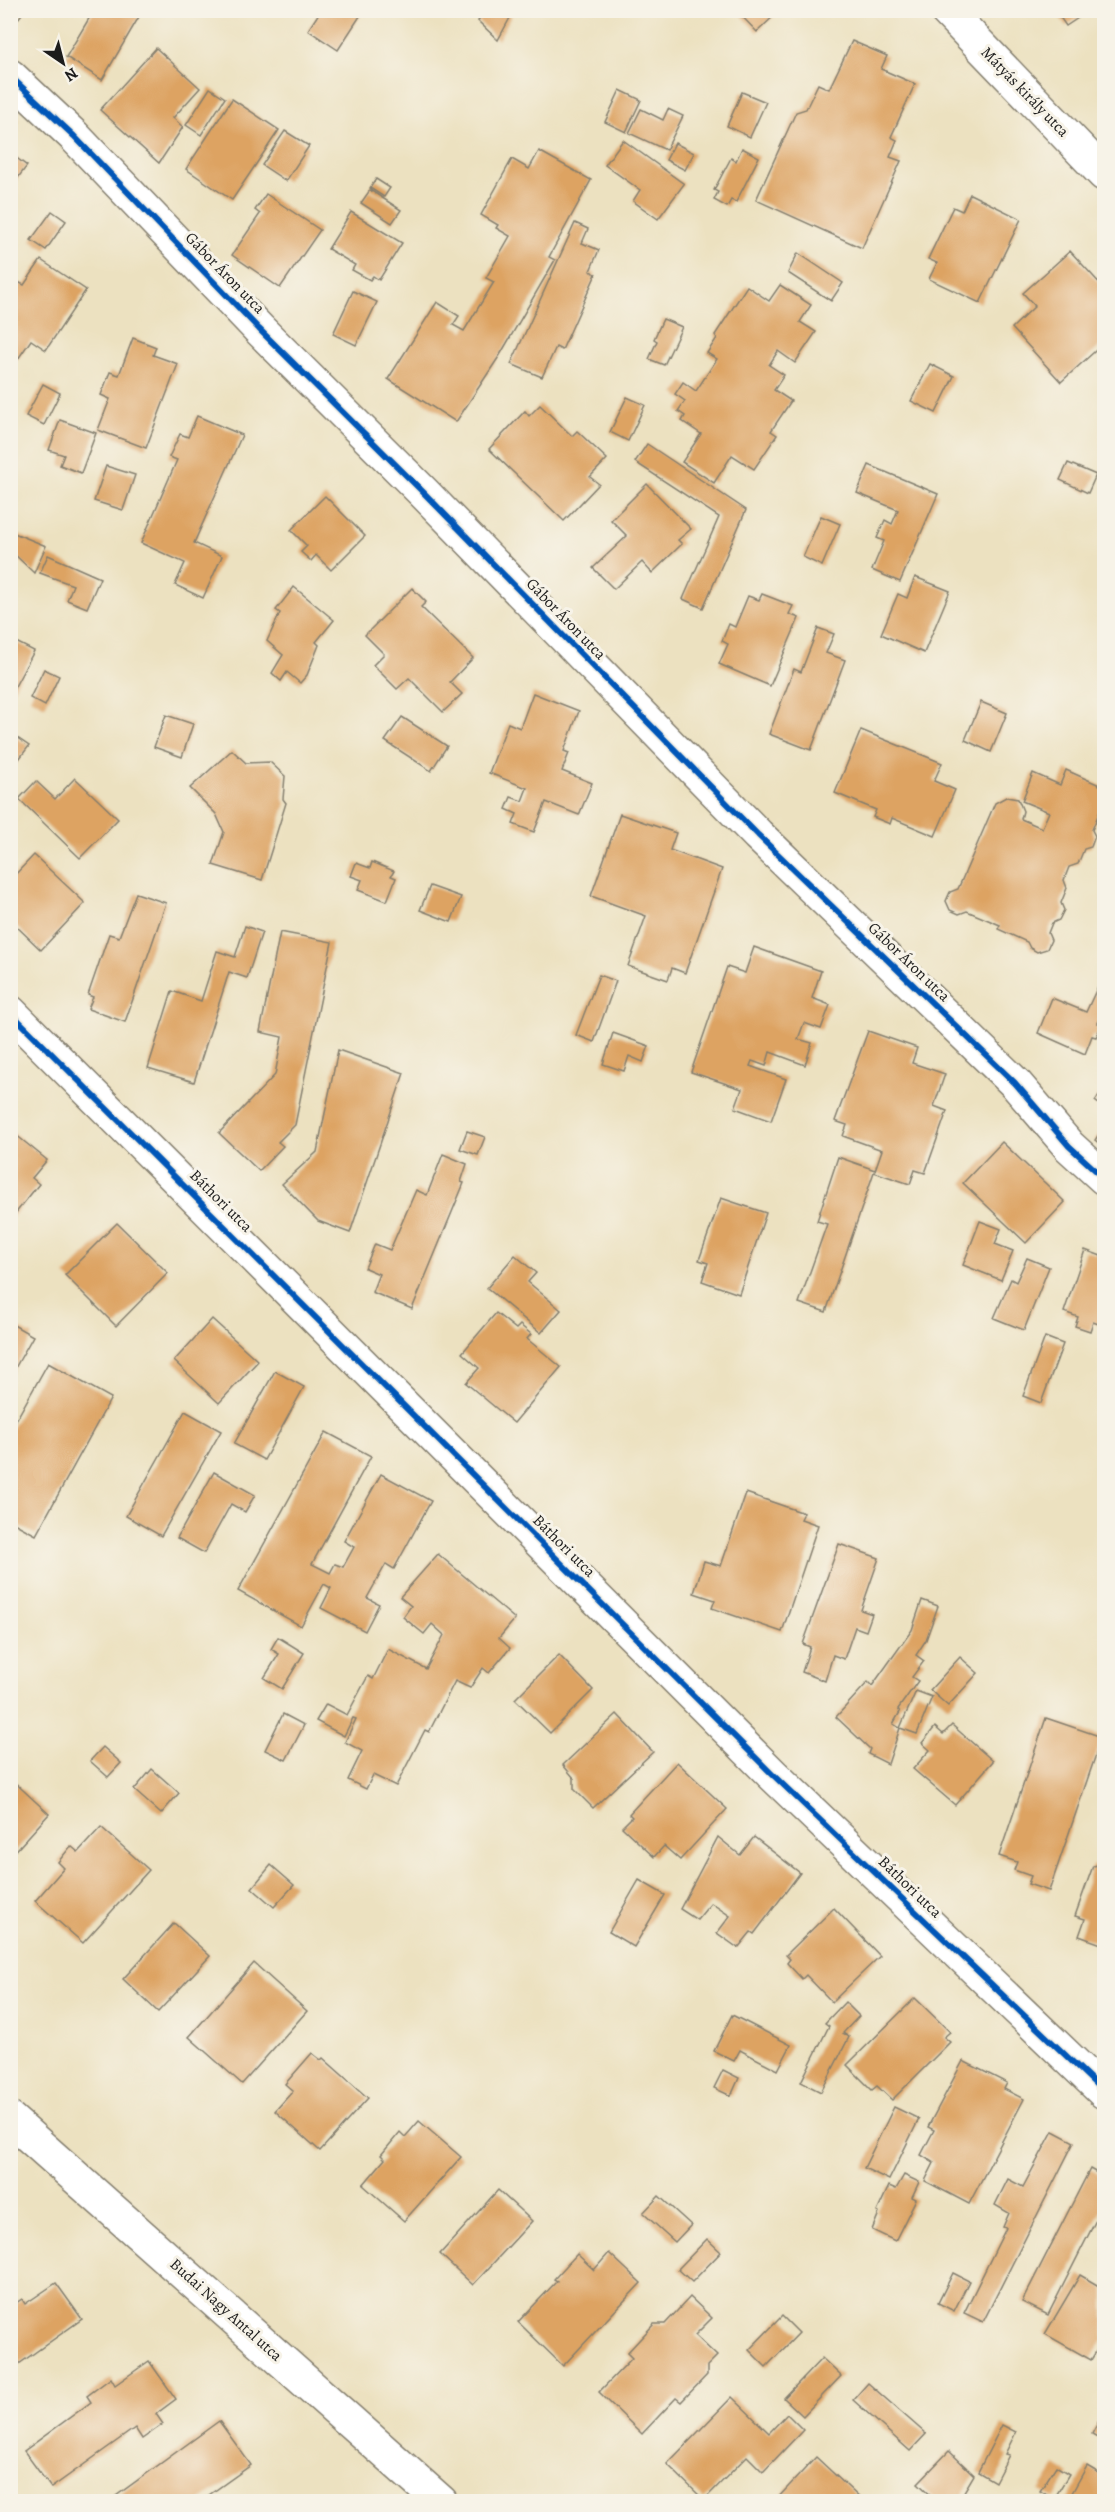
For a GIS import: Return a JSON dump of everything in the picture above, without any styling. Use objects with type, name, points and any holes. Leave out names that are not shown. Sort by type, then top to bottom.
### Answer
[{"type":"street","name":"Mátyás király utca","points":[[946,10],[1104,174]]},
{"type":"street","name":"Gábor Áron utca","points":[[10,76],[74,136],[259,329],[424,493],[758,835],[1016,1083],[1069,1146],[1104,1178]]},
{"type":"street","name":"Báthori utca","points":[[10,1012],[765,1767],[1104,2092]]},
{"type":"street","name":"Budai Nagy Antal utca","points":[[10,2119],[441,2502]]},
{"type":"building","points":[[10,10],[25,10],[10,29]]},
{"type":"building","points":[[94,10],[143,10],[102,80],[66,57]]},
{"type":"building","points":[[321,10],[364,10],[338,50],[308,30]]},
{"type":"building","points":[[484,10],[505,10],[511,16],[498,40],[478,21]]},
{"type":"building","points":[[736,10],[780,10],[757,32]]},
{"type":"building","points":[[1055,10],[1090,10],[1066,26]]},
{"type":"building","points":[[852,41],[887,56],[881,69],[915,84],[891,137],[897,140],[890,157],[901,161],[862,248],[756,200],[796,112],[806,109],[818,84],[829,89]]},
{"type":"building","points":[[156,48],[200,88],[173,118],[183,127],[159,163],[100,110]]},
{"type":"building","points":[[210,88],[225,98],[201,135],[186,125]]},
{"type":"building","points":[[620,90],[641,100],[626,132],[605,122]]},
{"type":"building","points":[[742,92],[766,102],[750,137],[727,126]]},
{"type":"building","points":[[232,99],[279,130],[232,200],[186,169]]},
{"type":"building","points":[[641,109],[663,120],[668,109],[683,116],[666,150],[629,133]]},
{"type":"building","points":[[10,114],[19,120],[10,131]]},
{"type":"building","points":[[285,131],[309,146],[286,181],[262,165]]},
{"type":"building","points":[[623,140],[684,184],[658,219],[633,201],[640,190],[605,165]]},
{"type":"building","points":[[675,143],[694,153],[685,170],[666,160]]},
{"type":"building","points":[[742,148],[759,157],[736,202],[731,200],[727,207],[714,200],[718,192],[714,190],[731,158],[736,161]]},
{"type":"building","points":[[539,151],[591,180],[549,257],[555,260],[500,355],[456,422],[388,379],[437,302],[459,316],[453,325],[464,331],[494,282],[486,278],[510,236],[496,228],[498,225],[481,215],[512,159],[529,169]]},
{"type":"building","points":[[10,153],[27,166],[10,188]]},
{"type":"building","points":[[376,179],[390,188],[384,197],[370,188]]},
{"type":"building","points":[[370,190],[401,210],[392,223],[361,203]]},
{"type":"building","points":[[266,194],[320,230],[280,288],[232,255],[260,214],[255,210]]},
{"type":"building","points":[[970,194],[1021,219],[980,303],[929,279],[937,263],[928,259],[953,207],[962,211]]},
{"type":"building","points":[[52,211],[66,221],[46,250],[31,240]]},
{"type":"building","points":[[351,212],[402,243],[379,280],[373,276],[370,280],[352,270],[355,265],[328,249]]},
{"type":"building","points":[[575,223],[588,229],[582,243],[599,250],[590,271],[596,274],[562,350],[556,347],[542,377],[511,364]]},
{"type":"building","points":[[1070,251],[1104,288],[1104,343],[1061,382],[1012,328],[1035,306],[1023,293]]},
{"type":"building","points":[[798,253],[843,283],[831,301],[788,273]]},
{"type":"building","points":[[41,260],[86,290],[46,350],[31,340],[18,359],[10,354],[10,294],[18,282],[24,285]]},
{"type":"building","points":[[780,285],[811,305],[800,322],[816,332],[795,363],[778,351],[769,365],[784,375],[774,390],[791,401],[771,431],[777,435],[754,469],[732,455],[714,483],[682,462],[701,434],[682,421],[685,416],[678,411],[685,401],[675,394],[683,382],[696,391],[717,359],[707,353],[717,338],[715,335],[747,286],[769,301]]},
{"type":"building","points":[[353,291],[377,302],[356,345],[333,334]]},
{"type":"building","points":[[663,319],[682,327],[664,365],[649,359],[657,341],[654,339]]},
{"type":"building","points":[[133,338],[156,347],[153,355],[178,364],[146,448],[98,430],[110,399],[101,395],[110,372],[119,375]]},
{"type":"building","points":[[930,364],[954,376],[936,413],[911,401]]},
{"type":"building","points":[[43,384],[60,393],[44,425],[26,416]]},
{"type":"building","points":[[627,397],[645,405],[628,441],[610,432]]},
{"type":"building","points":[[540,405],[572,436],[577,431],[607,459],[590,477],[599,484],[564,521],[489,449],[525,411],[529,416]]},
{"type":"building","points":[[197,416],[242,435],[194,543],[222,556],[203,598],[175,585],[185,563],[141,543],[177,460],[169,457],[180,434],[188,437]]},
{"type":"building","points":[[60,420],[96,433],[81,473],[60,465],[64,455],[49,450]]},
{"type":"building","points":[[647,444],[746,510],[703,608],[683,599],[719,517],[635,462]]},
{"type":"building","points":[[1068,463],[1096,475],[1088,493],[1060,480]]},
{"type":"building","points":[[869,465],[938,494],[900,582],[872,570],[884,541],[877,538],[885,520],[892,524],[898,510],[857,493]]},
{"type":"building","points":[[106,466],[135,475],[123,510],[94,501]]},
{"type":"building","points":[[647,484],[691,529],[678,540],[682,544],[652,573],[642,562],[614,589],[593,568],[627,536],[611,520]]},
{"type":"building","points":[[325,496],[365,536],[331,570],[316,555],[311,561],[301,552],[307,546],[291,530]]},
{"type":"building","points":[[821,516],[840,524],[822,566],[803,557]]},
{"type":"building","points":[[14,533],[46,546],[34,573],[10,550],[10,542]]},
{"type":"building","points":[[48,555],[100,578],[87,608],[67,600],[73,585],[40,573]]},
{"type":"building","points":[[915,577],[950,591],[924,653],[881,634],[898,594],[907,598]]},
{"type":"building","points":[[294,587],[334,620],[316,642],[319,645],[307,675],[300,683],[287,672],[281,681],[272,673],[283,655],[267,641],[280,613],[276,610]]},
{"type":"building","points":[[412,588],[426,602],[421,607],[473,658],[450,682],[462,694],[443,712],[409,678],[397,689],[373,665],[384,654],[365,635]]},
{"type":"building","points":[[762,594],[793,606],[789,614],[799,618],[770,686],[719,664],[728,644],[722,641],[729,624],[735,627],[748,596],[759,600]]},
{"type":"building","points":[[818,628],[834,634],[826,653],[845,660],[811,750],[769,734],[794,669],[801,672]]},
{"type":"building","points":[[10,639],[34,651],[13,690],[10,688]]},
{"type":"building","points":[[44,669],[59,676],[45,706],[30,698]]},
{"type":"building","points":[[533,693],[579,711],[564,751],[569,753],[562,771],[592,783],[579,815],[546,802],[534,832],[513,824],[517,814],[506,809],[511,797],[522,801],[527,788],[489,773],[508,723],[520,728]]},
{"type":"building","points":[[981,702],[1007,713],[991,752],[965,740]]},
{"type":"building","points":[[166,715],[193,724],[182,757],[154,747]]},
{"type":"building","points":[[402,717],[447,746],[431,771],[385,741]]},
{"type":"building","points":[[861,730],[942,763],[934,781],[955,790],[935,836],[892,818],[890,824],[873,817],[876,810],[835,793]]},
{"type":"building","points":[[10,733],[29,746],[10,771]]},
{"type":"building","points":[[232,750],[246,763],[270,762],[285,776],[283,799],[286,803],[262,880],[213,865],[224,832],[216,814],[190,788]]},
{"type":"building","points":[[1066,770],[1104,787],[1104,801],[1092,830],[1095,836],[1091,847],[1084,849],[1078,864],[1069,867],[1064,880],[1067,888],[1061,903],[1064,910],[1059,920],[1052,923],[1048,933],[1051,940],[1047,949],[1037,952],[1030,948],[1027,942],[998,929],[1000,925],[967,911],[959,914],[950,910],[946,901],[950,892],[958,889],[995,803],[1006,797],[1018,799],[1023,811],[1021,819],[1042,828],[1049,812],[1022,801],[1033,773],[1060,785]]},
{"type":"building","points":[[75,778],[118,819],[80,858],[19,799],[36,781],[55,799]]},
{"type":"building","points":[[620,814],[676,833],[670,850],[722,869],[685,973],[672,968],[668,980],[628,966],[646,916],[591,896]]},
{"type":"building","points":[[34,855],[85,903],[41,950],[10,920],[12,893],[10,880]]},
{"type":"building","points":[[372,862],[394,871],[391,876],[396,878],[387,901],[358,890],[362,880],[351,876],[356,863],[370,868]]},
{"type":"building","points":[[430,886],[461,897],[451,922],[420,910]]},
{"type":"building","points":[[136,893],[166,903],[125,1022],[88,1009],[93,997],[88,995],[109,934],[119,937]]},
{"type":"building","points":[[245,926],[262,932],[247,978],[229,972],[194,1082],[148,1068],[172,991],[201,1001],[217,951],[235,957]]},
{"type":"building","points":[[280,932],[332,942],[295,1125],[278,1142],[283,1146],[259,1171],[219,1133],[275,1075],[282,1037],[260,1032]]},
{"type":"building","points":[[754,947],[821,971],[812,998],[830,1005],[821,1029],[804,1023],[798,1039],[812,1043],[805,1065],[770,1052],[766,1066],[752,1061],[750,1066],[786,1079],[771,1121],[735,1108],[742,1089],[691,1072],[727,967],[745,973]]},
{"type":"building","points":[[1104,973],[1104,1021],[1100,1019],[1098,1023],[1102,1024],[1096,1037],[1092,1036],[1085,1054],[1038,1033],[1052,998],[1086,1012]]},
{"type":"building","points":[[599,975],[616,981],[594,1042],[576,1035]]},
{"type":"building","points":[[868,1031],[917,1048],[912,1063],[945,1074],[934,1106],[947,1111],[925,1173],[915,1170],[910,1184],[874,1172],[826,1312],[799,1303],[827,1224],[817,1221],[838,1157],[875,1170],[882,1150],[843,1136],[847,1125],[835,1121]]},
{"type":"building","points":[[613,1033],[649,1046],[643,1062],[629,1056],[624,1071],[603,1064]]},
{"type":"building","points":[[338,1050],[404,1073],[350,1233],[318,1221],[282,1184],[317,1152]]},
{"type":"building","points":[[1104,1088],[1104,1108],[1095,1101]]},
{"type":"building","points":[[1104,1127],[1104,1147],[1095,1140]]},
{"type":"building","points":[[10,1130],[47,1160],[32,1178],[39,1184],[10,1220]]},
{"type":"building","points":[[467,1131],[485,1137],[478,1155],[460,1149]]},
{"type":"building","points":[[1002,1142],[1065,1202],[1026,1243],[963,1183]]},
{"type":"building","points":[[443,1154],[467,1164],[461,1182],[464,1183],[412,1309],[372,1292],[379,1274],[365,1268],[375,1244],[390,1250],[416,1190],[427,1195]]},
{"type":"building","points":[[721,1198],[766,1213],[739,1294],[702,1281],[708,1263],[699,1260]]},
{"type":"building","points":[[980,1221],[1001,1229],[995,1244],[1013,1251],[1001,1280],[963,1265]]},
{"type":"building","points":[[117,1223],[168,1273],[116,1326],[65,1275]]},
{"type":"building","points":[[1085,1250],[1104,1257],[1104,1326],[1093,1322],[1090,1331],[1075,1326],[1078,1317],[1064,1312]]},
{"type":"building","points":[[515,1255],[536,1273],[528,1282],[561,1310],[541,1333],[487,1288]]},
{"type":"building","points":[[1027,1258],[1049,1267],[1024,1330],[994,1318],[1011,1279],[1016,1282]]},
{"type":"building","points":[[496,1313],[516,1329],[520,1325],[531,1334],[527,1339],[561,1367],[514,1423],[466,1383],[479,1368],[462,1353]]},
{"type":"building","points":[[212,1319],[258,1361],[219,1403],[174,1361]]},
{"type":"building","points":[[10,1323],[33,1336],[10,1377]]},
{"type":"building","points":[[1045,1337],[1063,1344],[1041,1403],[1023,1396]]},
{"type":"building","points":[[48,1363],[111,1398],[36,1535],[10,1521],[10,1431]]},
{"type":"building","points":[[275,1371],[304,1387],[264,1460],[234,1444]]},
{"type":"building","points":[[185,1411],[221,1431],[161,1536],[126,1516]]},
{"type":"building","points":[[326,1432],[371,1456],[312,1564],[330,1573],[335,1564],[343,1567],[354,1547],[344,1541],[381,1474],[431,1501],[394,1569],[386,1564],[367,1598],[379,1604],[365,1631],[321,1608],[331,1588],[324,1584],[301,1626],[238,1591]]},
{"type":"building","points":[[214,1472],[255,1495],[245,1512],[231,1504],[204,1553],[177,1538]]},
{"type":"building","points":[[746,1493],[804,1513],[801,1519],[818,1525],[782,1632],[712,1608],[715,1600],[694,1593],[704,1561],[721,1566]]},
{"type":"building","points":[[839,1544],[879,1558],[861,1610],[872,1614],[866,1631],[855,1627],[844,1659],[833,1655],[825,1681],[802,1672],[810,1647],[803,1644]]},
{"type":"building","points":[[438,1554],[515,1619],[499,1638],[510,1648],[489,1673],[483,1668],[470,1688],[455,1681],[429,1732],[425,1730],[396,1786],[373,1775],[366,1789],[348,1780],[362,1751],[345,1742],[356,1719],[353,1718],[344,1736],[316,1721],[326,1704],[347,1715],[368,1676],[373,1679],[388,1649],[426,1669],[444,1635],[432,1624],[424,1634],[403,1617],[411,1606],[400,1597]]},
{"type":"building","points":[[922,1600],[938,1606],[926,1640],[916,1655],[924,1661],[912,1677],[918,1681],[898,1709],[900,1712],[893,1724],[900,1728],[888,1764],[868,1754],[870,1749],[836,1717],[868,1682],[872,1686],[912,1630]]},
{"type":"building","points":[[278,1637],[304,1653],[282,1689],[264,1678],[279,1654],[271,1649]]},
{"type":"building","points":[[559,1655],[593,1690],[550,1733],[515,1699]]},
{"type":"building","points":[[960,1657],[978,1673],[948,1706],[930,1690]]},
{"type":"building","points":[[916,1691],[932,1697],[917,1734],[900,1728]]},
{"type":"building","points":[[283,1714],[304,1725],[286,1760],[265,1750]]},
{"type":"building","points":[[617,1714],[653,1752],[593,1808],[574,1789],[574,1778],[563,1765]]},
{"type":"building","points":[[1046,1718],[1102,1737],[1049,1891],[1028,1884],[1031,1876],[1014,1870],[1017,1862],[999,1856]]},
{"type":"building","points":[[952,1725],[993,1761],[955,1805],[913,1769],[930,1750],[922,1743],[935,1727],[943,1734]]},
{"type":"building","points":[[103,1747],[121,1763],[108,1777],[90,1761]]},
{"type":"building","points":[[677,1762],[727,1809],[680,1860],[664,1846],[654,1857],[622,1827],[632,1817],[629,1814]]},
{"type":"building","points":[[152,1769],[179,1793],[161,1814],[134,1790]]},
{"type":"building","points":[[10,1778],[49,1814],[10,1857]]},
{"type":"building","points":[[101,1827],[149,1870],[83,1943],[35,1901],[64,1868],[58,1862],[71,1846],[78,1852]]},
{"type":"building","points":[[718,1837],[740,1855],[754,1837],[800,1873],[754,1934],[751,1932],[738,1948],[717,1933],[730,1916],[711,1903],[697,1920],[680,1909]]},
{"type":"building","points":[[1104,1864],[1104,1945],[1079,1936],[1085,1919],[1075,1916],[1093,1866]]},
{"type":"building","points":[[271,1865],[294,1885],[274,1907],[252,1888]]},
{"type":"building","points":[[639,1880],[665,1895],[634,1947],[609,1932]]},
{"type":"building","points":[[834,1908],[880,1956],[832,2002],[806,1975],[802,1979],[787,1963],[790,1959],[786,1955]]},
{"type":"building","points":[[174,1923],[210,1956],[158,2012],[123,1979]]},
{"type":"building","points":[[254,1963],[307,2011],[242,2084],[189,2037]]},
{"type":"building","points":[[915,1998],[950,2032],[944,2037],[950,2042],[892,2100],[877,2086],[872,2090],[847,2065]]},
{"type":"building","points":[[845,2002],[859,2016],[843,2033],[849,2037],[821,2092],[801,2082],[829,2026],[825,2023]]},
{"type":"building","points":[[732,2015],[791,2045],[778,2070],[740,2050],[734,2061],[714,2051]]},
{"type":"building","points":[[312,2053],[321,2060],[323,2058],[368,2098],[320,2151],[275,2111],[293,2091],[285,2084]]},
{"type":"building","points":[[963,2061],[1007,2083],[1004,2089],[1024,2099],[969,2204],[925,2181],[934,2163],[921,2155],[934,2130],[928,2127]]},
{"type":"building","points":[[723,2070],[739,2078],[731,2096],[714,2088]]},
{"type":"building","points":[[894,2107],[919,2119],[889,2180],[864,2168]]},
{"type":"building","points":[[419,2121],[461,2157],[404,2221],[363,2185],[385,2159],[381,2155],[400,2132],[405,2137]]},
{"type":"building","points":[[1053,2131],[1074,2142],[983,2322],[964,2313],[1006,2228],[1003,2227],[1009,2213],[995,2205],[1008,2179],[1023,2187]]},
{"type":"building","points":[[1090,2169],[1104,2177],[1104,2204],[1048,2315],[1022,2302]]},
{"type":"building","points":[[904,2175],[919,2182],[912,2197],[916,2199],[895,2241],[872,2230],[879,2213],[877,2212],[889,2186],[896,2189]]},
{"type":"building","points":[[498,2190],[532,2221],[473,2285],[440,2254]]},
{"type":"building","points":[[659,2196],[691,2225],[675,2242],[643,2213]]},
{"type":"building","points":[[707,2239],[721,2252],[692,2282],[678,2269]]},
{"type":"building","points":[[609,2253],[641,2283],[563,2366],[518,2322],[557,2281],[554,2279],[577,2254],[594,2270]]},
{"type":"building","points":[[953,2273],[969,2281],[954,2311],[938,2303]]},
{"type":"building","points":[[1080,2275],[1104,2289],[1104,2341],[1091,2360],[1045,2334]]},
{"type":"building","points":[[56,2283],[82,2319],[16,2366],[10,2359],[10,2307],[22,2299],[25,2304]]},
{"type":"building","points":[[690,2297],[712,2318],[695,2335],[717,2356],[707,2366],[707,2375],[681,2402],[676,2398],[642,2434],[599,2392],[632,2358],[627,2353],[654,2324],[665,2324]]},
{"type":"building","points":[[782,2316],[799,2333],[766,2367],[749,2350]]},
{"type":"building","points":[[822,2358],[841,2376],[803,2416],[784,2398]]},
{"type":"building","points":[[149,2361],[176,2399],[156,2414],[163,2424],[142,2439],[135,2428],[51,2488],[24,2451],[91,2402],[87,2396],[111,2378],[115,2385]]},
{"type":"building","points":[[868,2383],[926,2434],[910,2451],[853,2400]]},
{"type":"building","points":[[732,2397],[769,2433],[787,2414],[803,2430],[763,2472],[747,2456],[704,2500],[667,2464]]},
{"type":"building","points":[[1104,2411],[1104,2441],[1092,2434]]},
{"type":"building","points":[[219,2421],[251,2465],[199,2502],[120,2502],[116,2496]]},
{"type":"building","points":[[1002,2425],[1016,2432],[1005,2454],[1009,2455],[995,2482],[978,2472]]},
{"type":"building","points":[[949,2451],[974,2475],[958,2502],[938,2502],[918,2483]]},
{"type":"building","points":[[816,2457],[864,2502],[774,2502]]},
{"type":"building","points":[[1056,2466],[1069,2474],[1054,2499],[1040,2491]]},
{"type":"building","points":[[1087,2466],[1104,2476],[1104,2502],[1067,2502]]},
{"type":"cycle path","points":[[10,76],[74,136],[259,329],[424,493],[758,835],[1015,1083],[1069,1146],[1104,1178]]},
{"type":"cycle path","points":[[10,1012],[772,1774],[1104,2092]]}]
